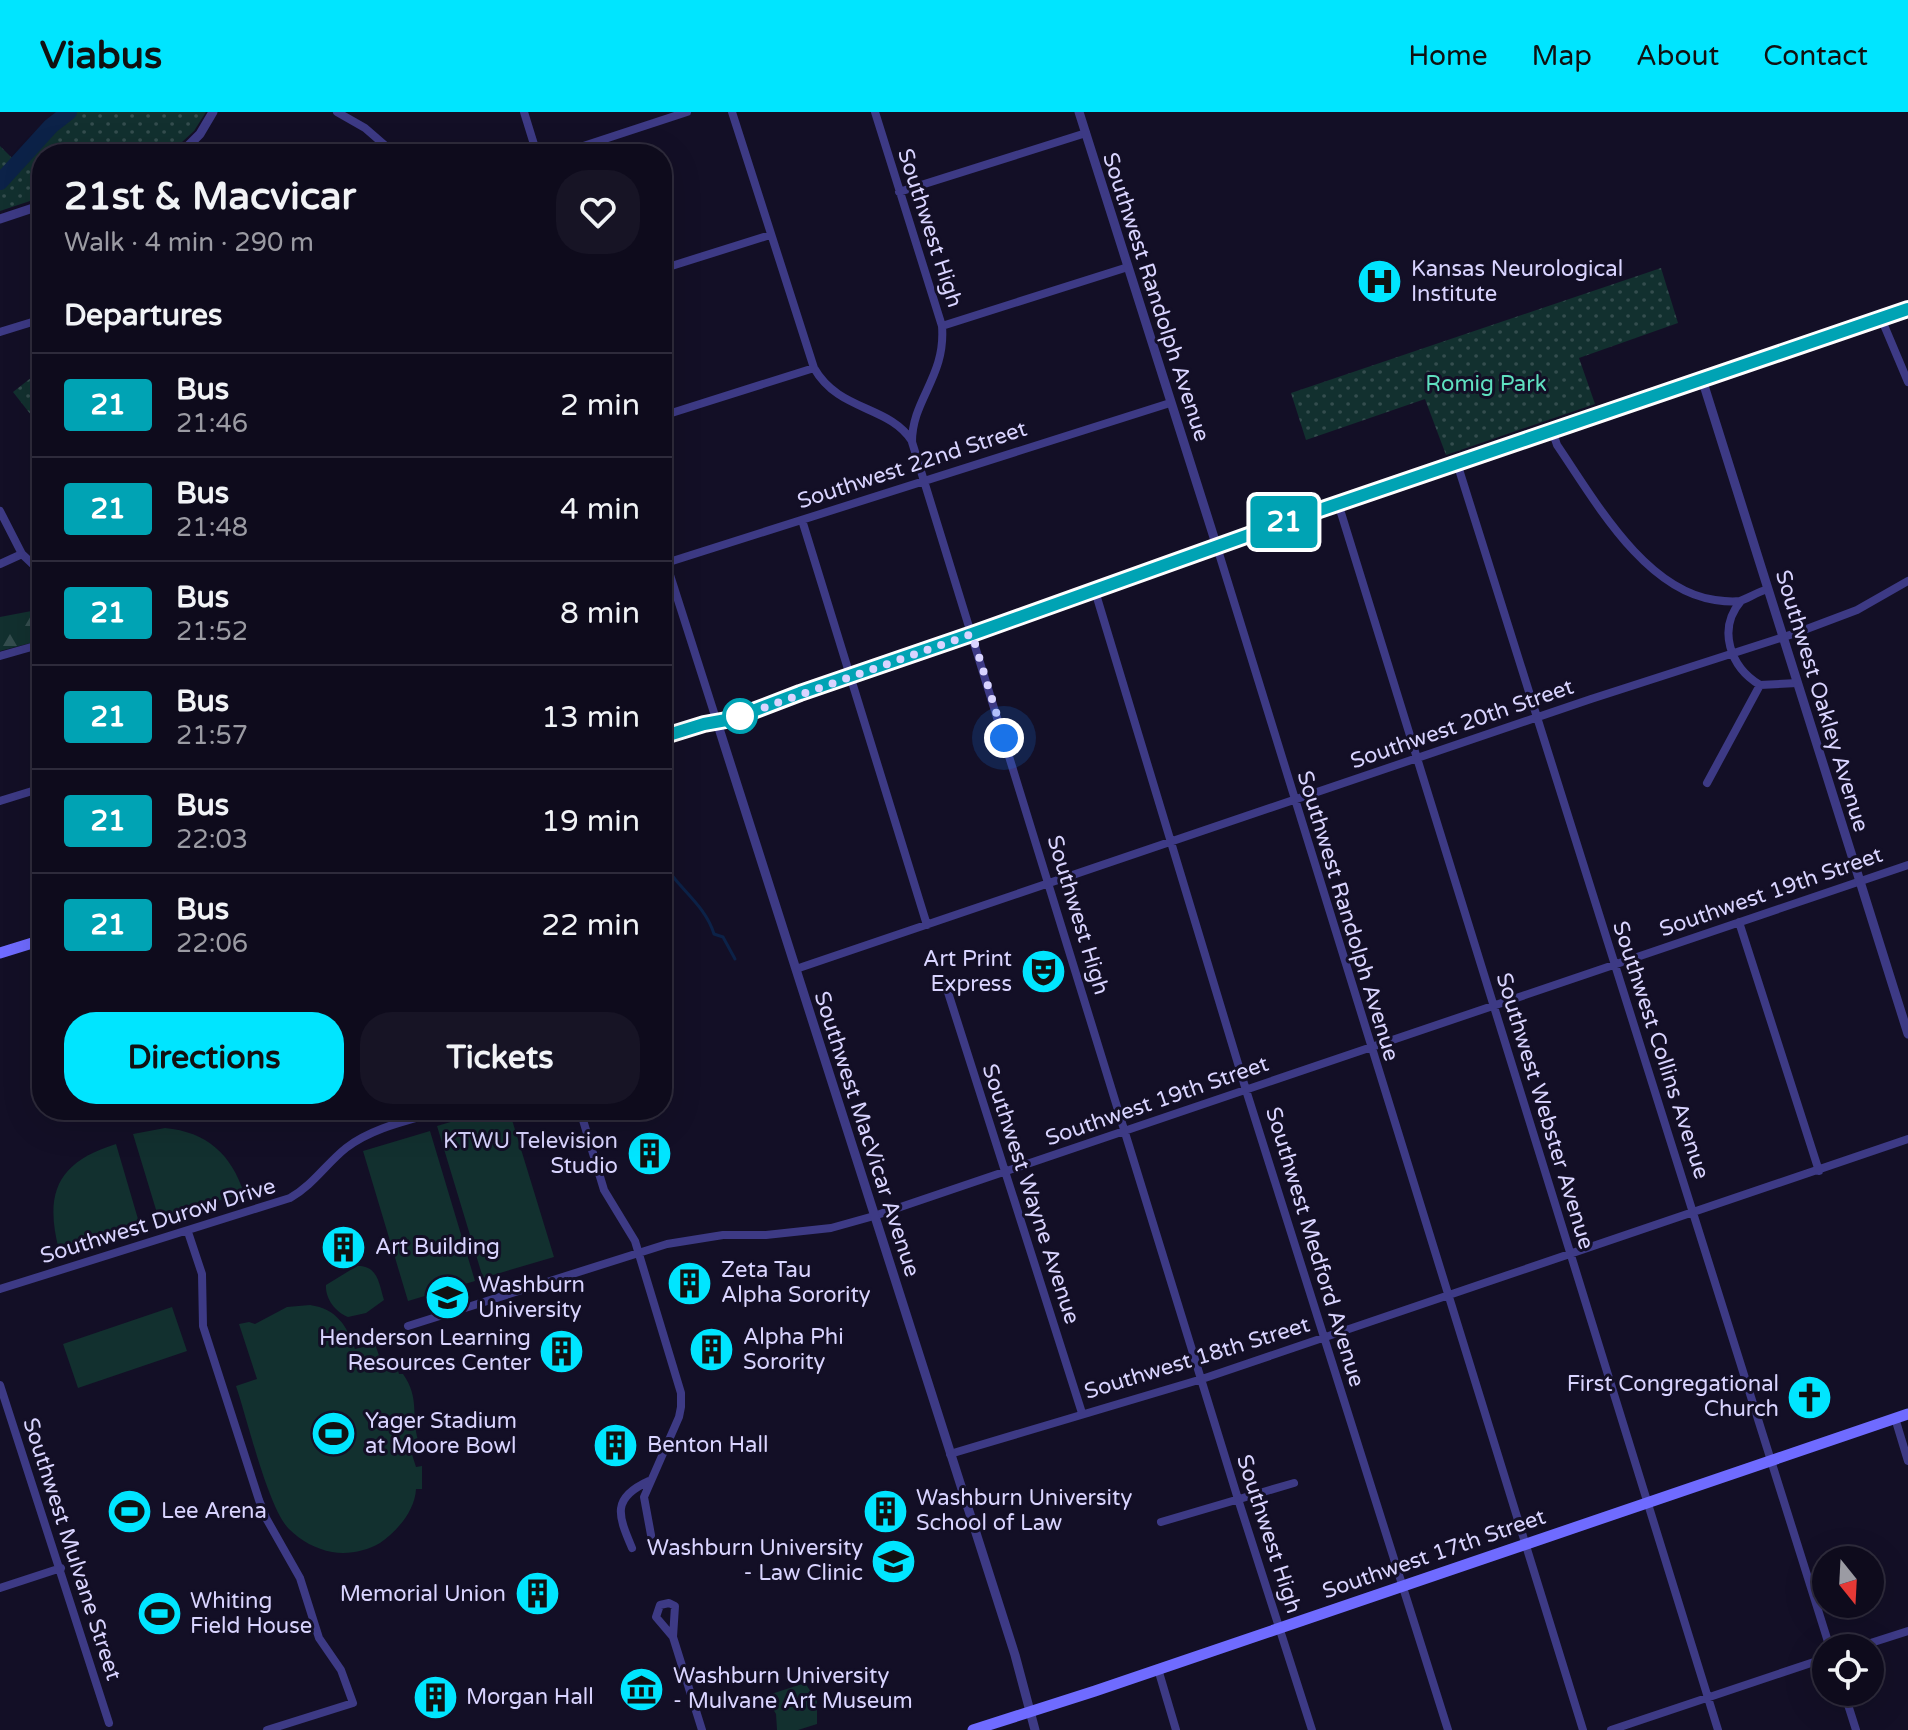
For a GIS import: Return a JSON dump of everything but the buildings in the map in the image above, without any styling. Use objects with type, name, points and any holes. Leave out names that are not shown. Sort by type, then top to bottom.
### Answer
[{"type":"main road","points":[[672,734],[775,704],[1338,503],[1908,309]]},
{"type":"main road","points":[[0,953],[32,943]]},
{"type":"main road","name":"Southwest 17th Street","points":[[973,1730],[1908,1414]]},
{"type":"street","points":[[190,144],[213,112]]},
{"type":"street","points":[[524,112],[534,144]]},
{"type":"street","points":[[589,144],[687,112]]},
{"type":"street","points":[[732,112],[814,368],[827,387],[841,399],[875,412],[905,433],[912,442]]},
{"type":"street","name":"Southwest High","points":[[875,112],[942,326],[940,360],[916,414],[912,442],[1312,1730]]},
{"type":"street","name":"Southwest Randolph Avenue","points":[[1079,112],[1583,1730]]},
{"type":"street","points":[[343,113],[383,144]]},
{"type":"street","points":[[899,192],[1086,133]]},
{"type":"street","points":[[0,219],[32,208]]},
{"type":"street","points":[[672,266],[770,235]]},
{"type":"street","points":[[942,326],[1128,267]]},
{"type":"street","points":[[1881,318],[1908,382]]},
{"type":"street","points":[[0,332],[32,322]]},
{"type":"street","points":[[672,413],[814,368]]},
{"type":"street","name":"Southwest Oakley Avenue","points":[[1702,379],[1908,1034]]},
{"type":"street","name":"Southwest 22nd Street","points":[[672,561],[1170,403]]},
{"type":"street","points":[[1552,430],[1557,445],[1604,515],[1648,563],[1692,594],[1741,601]]},
{"type":"street","name":"Southwest Collins Avenue","points":[[1457,463],[1826,1634]]},
{"type":"street","name":"Southwest Webster Avenue","points":[[1338,503],[1718,1730]]},
{"type":"street","points":[[0,511],[22,554],[32,564]]},
{"type":"street","points":[[802,520],[927,925]]},
{"type":"street","points":[[0,564],[22,554]]},
{"type":"street","name":"Southwest MacVicar Avenue","points":[[672,582],[1035,1730]]},
{"type":"street","name":"Southwest 20th Street","points":[[796,969],[1783,637],[1857,610],[1905,585]]},
{"type":"street","points":[[1768,589],[1750,594],[1733,611],[1728,628],[1731,654],[1743,672],[1760,685],[1797,683]]},
{"type":"street","name":"Southwest Medford Avenue","points":[[1095,591],[1246,1090],[1448,1730]]},
{"type":"street","points":[[0,656],[32,647]]},
{"type":"street","points":[[1707,783],[1760,685]]},
{"type":"street","points":[[0,801],[32,791]]},
{"type":"street","name":"Southwest 19th Street","points":[[408,1326],[693,1239],[811,1231],[874,1216],[1908,865]]},
{"type":"street","points":[[1739,922],[1819,1171]]},
{"type":"street","name":"Southwest Wayne Avenue","points":[[946,986],[1082,1413]]},
{"type":"street","name":"Southwest Durow Drive","points":[[0,1289],[290,1198],[363,1137],[414,1120]]},
{"type":"street","points":[[583,1120],[604,1190],[627,1226],[639,1253],[682,1400],[679,1417],[643,1501],[651,1535]]},
{"type":"street","name":"Southwest 18th Street","points":[[950,1454],[1202,1379],[1908,1139]]},
{"type":"street","points":[[188,1232],[202,1274],[203,1326],[259,1500],[300,1578],[319,1638],[341,1670],[353,1703],[267,1730]]},
{"type":"street","name":"Southwest Mulvane Street","points":[[0,1385],[109,1723]]},
{"type":"street","points":[[1895,1418],[1908,1461]]},
{"type":"street","points":[[632,1548],[621,1521],[620,1506],[628,1493],[649,1481]]},
{"type":"street","points":[[1161,1522],[1294,1483]]},
{"type":"street","points":[[0,1588],[61,1568]]},
{"type":"street","points":[[1884,1639],[1908,1631]]},
{"type":"street","points":[[673,1637],[702,1730]]},
{"type":"street","points":[[1611,1730],[1812,1663]]},
{"type":"street","points":[[1158,1669],[1176,1730]]},
{"type":"street","points":[[1848,1706],[1856,1730]]},
{"type":"green space","points":[[69,112],[206,112],[194,131],[180,144],[34,144]]},
{"type":"green space","points":[[0,146],[17,163],[32,147],[32,200],[0,211]]},
{"type":"green space","name":"Romig Park","points":[[1661,268],[1678,323],[1579,358],[1595,404],[1446,455],[1425,399],[1306,440],[1291,393]]},
{"type":"green space","points":[[32,377],[32,416],[13,392]]},
{"type":"green space","points":[[32,611],[32,643],[0,651],[0,617]]},
{"type":"green space","points":[[457,1120],[512,1120],[554,1257],[483,1278],[437,1126]]},
{"type":"green space","points":[[165,1128],[193,1134],[215,1147],[232,1167],[244,1193],[165,1217],[157,1213],[133,1134]]},
{"type":"green space","points":[[430,1131],[475,1281],[408,1301],[363,1151]]},
{"type":"green space","points":[[116,1144],[138,1219],[134,1226],[59,1250],[53,1212],[60,1182],[81,1160]]},
{"type":"green space","points":[[357,1266],[373,1272],[384,1300],[366,1313],[348,1317],[332,1304],[326,1285]]},
{"type":"green space","name":"Yager Stadium at Moore Bowl","points":[[310,1305],[327,1310],[340,1320],[355,1349],[375,1344],[384,1370],[397,1367],[412,1391],[418,1440],[409,1445],[416,1467],[422,1466],[422,1489],[416,1489],[409,1513],[393,1533],[380,1543],[357,1552],[338,1553],[320,1549],[289,1529],[273,1502],[236,1386],[257,1379],[239,1324],[255,1324],[287,1307]]},
{"type":"green space","points":[[172,1307],[187,1351],[78,1388],[63,1344]]},
{"type":"green space","points":[[805,1683],[817,1701],[817,1724],[798,1730],[777,1730],[776,1714],[765,1696]]},
{"type":"waterway","points":[[35,144],[69,112]]},
{"type":"waterway","points":[[0,182],[32,147]]},
{"type":"waterway","points":[[672,876],[698,905],[714,934],[723,937],[735,959]]},
{"type":"bus line","name":"21","points":[[672,734],[732,719],[1299,517],[1908,309]]},
{"type":"place","name":"Kansas Neurological Institute","points":[[1380,282]]},
{"type":"place","name":"Art Print Express","points":[[1043,972]]},
{"type":"place","name":"KTWU Television Studio","points":[[649,1154]]},
{"type":"place","name":"Art Building","points":[[344,1247]]},
{"type":"place","name":"Zeta Tau Alpha Sorority","points":[[690,1283]]},
{"type":"place","name":"Washburn University","points":[[447,1298]]},
{"type":"place","name":"Alpha Phi Sorority","points":[[712,1350]]},
{"type":"place","name":"Henderson Learning Resources Center","points":[[562,1351]]},
{"type":"place","name":"First Congregational Church","points":[[1810,1397]]},
{"type":"place","name":"Yager Stadium at Moore Bowl","points":[[334,1434]]},
{"type":"place","name":"Benton Hall","points":[[616,1445]]},
{"type":"place","name":"Lee Arena","points":[[130,1511]]},
{"type":"place","name":"Washburn University School of Law","points":[[885,1511]]},
{"type":"place","name":"Washburn University - Law Clinic","points":[[894,1561]]},
{"type":"place","name":"Memorial Union","points":[[537,1594]]},
{"type":"place","name":"Whiting Field House","points":[[159,1614]]},
{"type":"place","name":"Washburn University - Mulvane Art Museum","points":[[642,1689]]},
{"type":"place","name":"Morgan Hall","points":[[435,1697]]},
{"type":"route","points":[[740,716],[732,719],[972,634],[1004,738]]}]
